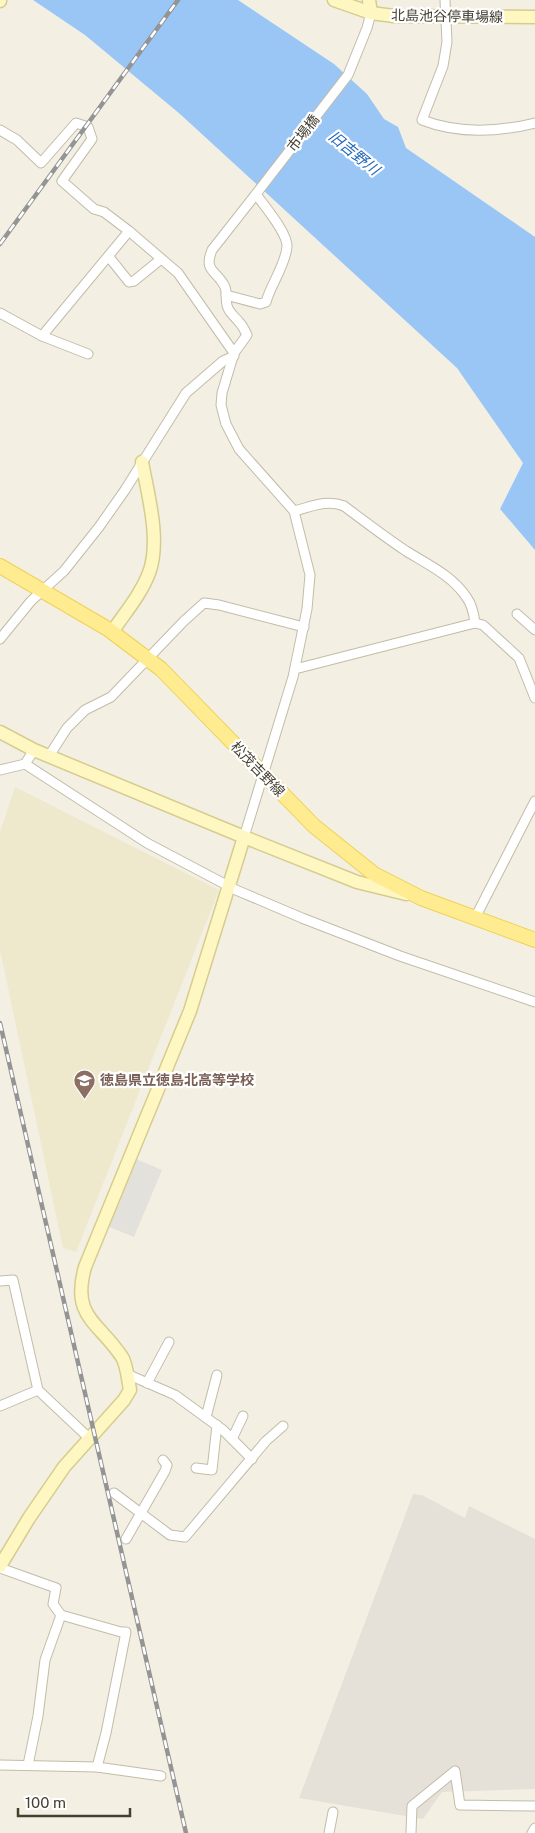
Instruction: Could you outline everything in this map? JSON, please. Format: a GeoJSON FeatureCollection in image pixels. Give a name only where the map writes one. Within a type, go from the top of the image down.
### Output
{"type":"FeatureCollection","features":[{"type":"Feature","properties":{"kind":"main road","name":"松茂吉野線"},"geometry":{"type":"LineString","coordinates":[[0,566],[112,632],[147,658],[314,826],[374,874],[421,898],[535,940]]}},
{"type":"Feature","properties":{"kind":"street","name":"北島池谷停車場線"},"geometry":{"type":"LineString","coordinates":[[334,0],[370,6],[394,16],[535,17]]}},
{"type":"Feature","properties":{"kind":"street"},"geometry":{"type":"LineString","coordinates":[[446,0],[447,42],[443,66],[422,120],[467,130],[516,127],[535,122]]}},
{"type":"Feature","properties":{"kind":"street","name":"市場橋"},"geometry":{"type":"LineString","coordinates":[[226,295],[225,288],[208,265],[208,259],[212,250],[348,75],[367,28],[370,6]]}},
{"type":"Feature","properties":{"kind":"street"},"geometry":{"type":"LineString","coordinates":[[0,130],[17,140],[41,163],[76,122],[88,127],[92,139],[62,181],[94,209],[104,212],[129,231],[178,273],[234,354]]}},
{"type":"Feature","properties":{"kind":"street"},"geometry":{"type":"LineString","coordinates":[[98,1767],[126,1632],[61,1615],[53,1604],[56,1588],[0,1567],[29,1518],[54,1482],[130,1390],[123,1358],[83,1309],[81,1282],[85,1267],[190,1011],[264,776],[295,669],[304,627],[310,575],[294,512],[239,448],[226,424],[221,405],[222,393],[234,354],[247,335],[240,323],[228,310],[226,295],[260,304],[266,302],[285,257],[287,246],[285,236],[257,192]]}},
{"type":"Feature","properties":{"kind":"street"},"geometry":{"type":"LineString","coordinates":[[42,336],[129,231]]}},
{"type":"Feature","properties":{"kind":"street"},"geometry":{"type":"LineString","coordinates":[[110,256],[129,282],[134,281],[161,259]]}},
{"type":"Feature","properties":{"kind":"street"},"geometry":{"type":"LineString","coordinates":[[0,313],[42,336],[88,354]]}},
{"type":"Feature","properties":{"kind":"street"},"geometry":{"type":"LineString","coordinates":[[0,637],[42,590],[64,571],[99,527],[186,393],[222,361],[234,354]]}},
{"type":"Feature","properties":{"kind":"street"},"geometry":{"type":"LineString","coordinates":[[112,632],[135,600],[149,573],[153,557],[152,524],[142,462]]}},
{"type":"Feature","properties":{"kind":"street"},"geometry":{"type":"LineString","coordinates":[[294,512],[326,502],[344,506],[437,570],[456,586],[468,598],[475,623]]}},
{"type":"Feature","properties":{"kind":"street"},"geometry":{"type":"LineString","coordinates":[[49,756],[67,728],[85,710],[111,697],[147,658],[204,603],[219,605],[304,627]]}},
{"type":"Feature","properties":{"kind":"street"},"geometry":{"type":"LineString","coordinates":[[517,614],[535,630]]}},
{"type":"Feature","properties":{"kind":"street"},"geometry":{"type":"LineString","coordinates":[[295,669],[475,623],[483,625],[519,658],[535,698]]}},
{"type":"Feature","properties":{"kind":"street"},"geometry":{"type":"LineString","coordinates":[[0,732],[34,750],[357,882],[421,898]]}},
{"type":"Feature","properties":{"kind":"street"},"geometry":{"type":"LineString","coordinates":[[0,770],[25,764],[34,750]]}},
{"type":"Feature","properties":{"kind":"street"},"geometry":{"type":"LineString","coordinates":[[25,764],[147,843],[229,886],[302,918],[400,956],[535,1002]]}},
{"type":"Feature","properties":{"kind":"street"},"geometry":{"type":"LineString","coordinates":[[475,918],[535,801]]}},
{"type":"Feature","properties":{"kind":"street"},"geometry":{"type":"LineString","coordinates":[[0,1281],[13,1280],[38,1390],[89,1438]]}},
{"type":"Feature","properties":{"kind":"street"},"geometry":{"type":"LineString","coordinates":[[147,1383],[170,1342]]}},
{"type":"Feature","properties":{"kind":"street"},"geometry":{"type":"LineString","coordinates":[[127,1374],[175,1395],[217,1425],[252,1459]]}},
{"type":"Feature","properties":{"kind":"street"},"geometry":{"type":"LineString","coordinates":[[206,1417],[217,1375]]}},
{"type":"Feature","properties":{"kind":"street"},"geometry":{"type":"LineString","coordinates":[[0,1406],[38,1390]]}},
{"type":"Feature","properties":{"kind":"street"},"geometry":{"type":"LineString","coordinates":[[232,1439],[243,1416]]}},
{"type":"Feature","properties":{"kind":"street"},"geometry":{"type":"LineString","coordinates":[[196,1468],[212,1470],[217,1425]]}},
{"type":"Feature","properties":{"kind":"street"},"geometry":{"type":"LineString","coordinates":[[114,1493],[170,1534],[184,1537],[266,1441],[283,1426]]}},
{"type":"Feature","properties":{"kind":"street"},"geometry":{"type":"LineString","coordinates":[[126,1539],[165,1471],[167,1465],[163,1460]]}},
{"type":"Feature","properties":{"kind":"street"},"geometry":{"type":"LineString","coordinates":[[28,1765],[38,1716],[45,1660],[61,1615]]}},
{"type":"Feature","properties":{"kind":"street"},"geometry":{"type":"LineString","coordinates":[[0,1765],[98,1767],[161,1776]]}},
{"type":"Feature","properties":{"kind":"street"},"geometry":{"type":"LineString","coordinates":[[411,1833],[412,1806],[455,1771],[460,1806],[535,1806]]}},
{"type":"Feature","properties":{"kind":"street"},"geometry":{"type":"LineString","coordinates":[[329,1833],[333,1812]]}},
{"type":"Feature","properties":{"kind":"street"},"geometry":{"type":"LineString","coordinates":[[532,1833],[535,1828]]}},
{"type":"Feature","properties":{"kind":"shaded area","name":"徳島県立徳島北高等学校"},"geometry":{"type":"Polygon","coordinates":[[[15,787],[219,890],[76,1252],[63,1248],[0,950],[0,832],[15,787]]]}},
{"type":"Feature","properties":{"kind":"shaded area"},"geometry":{"type":"Polygon","coordinates":[[[134,1158],[162,1170],[134,1237],[107,1226],[134,1158]]]}},
{"type":"Feature","properties":{"kind":"shaded area"},"geometry":{"type":"Polygon","coordinates":[[[413,1494],[422,1495],[465,1518],[469,1506],[535,1539],[535,1789],[442,1792],[423,1819],[299,1798],[413,1494]]]}},
{"type":"Feature","properties":{"kind":"water","name":"旧吉野川"},"geometry":{"type":"Polygon","coordinates":[[[33,0],[238,0],[334,64],[367,94],[384,119],[398,127],[406,148],[535,237],[535,550],[500,509],[523,463],[457,368],[180,114],[85,35],[33,0]]]}},
{"type":"Feature","properties":{"kind":"railway"},"geometry":{"type":"LineString","coordinates":[[0,244],[178,0]]}},
{"type":"Feature","properties":{"kind":"railway"},"geometry":{"type":"LineString","coordinates":[[0,1023],[186,1833]]}},
{"type":"Feature","properties":{"kind":"place","name":"徳島県立徳島北高等学校"},"geometry":{"type":"Point","coordinates":[84,1099]}}]}
